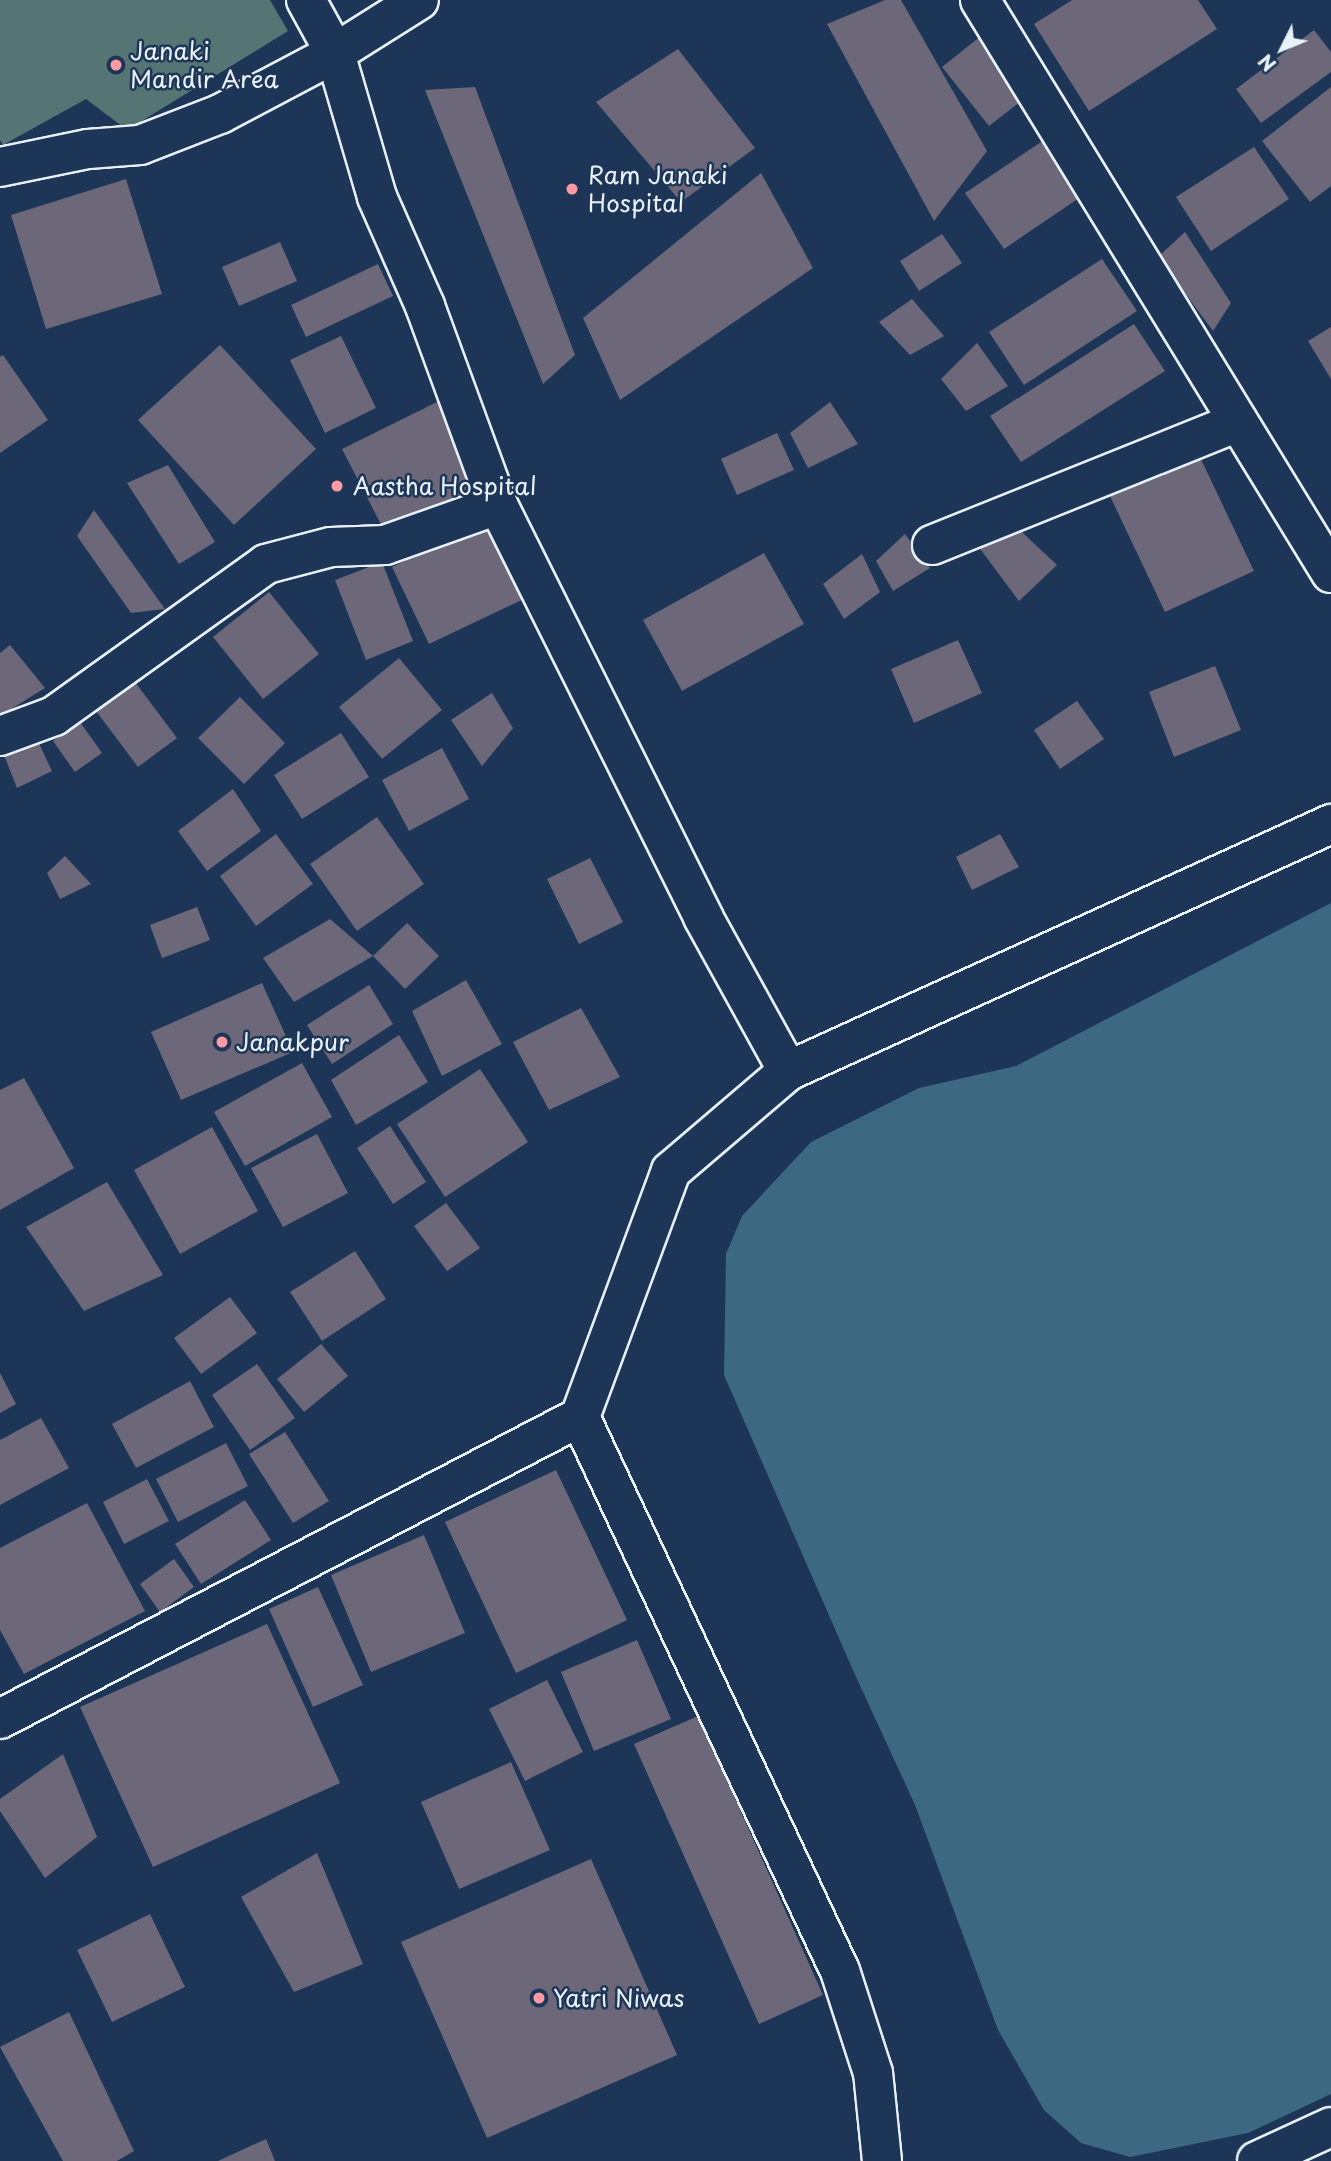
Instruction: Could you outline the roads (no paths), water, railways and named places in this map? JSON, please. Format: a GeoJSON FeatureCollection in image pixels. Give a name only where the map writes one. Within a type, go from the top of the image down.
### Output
{"type":"FeatureCollection","features":[{"type":"Feature","properties":{"kind":"street"},"geometry":{"type":"LineString","coordinates":[[306,0],[335,53],[377,197],[425,306],[498,506],[703,917],[788,1071]]}},
{"type":"Feature","properties":{"kind":"street"},"geometry":{"type":"LineString","coordinates":[[0,167],[88,149],[141,145],[220,114],[335,53],[419,0]]}},
{"type":"Feature","properties":{"kind":"street"},"geometry":{"type":"LineString","coordinates":[[980,0],[1331,573]]}},
{"type":"Feature","properties":{"kind":"street"},"geometry":{"type":"LineString","coordinates":[[932,545],[1238,422]]}},
{"type":"Feature","properties":{"kind":"street"},"geometry":{"type":"LineString","coordinates":[[0,736],[54,716],[266,564],[331,547],[386,545],[498,506]]}},
{"type":"Feature","properties":{"kind":"street"},"geometry":{"type":"LineString","coordinates":[[0,1719],[580,1417],[671,1171],[788,1071],[1331,824]]}},
{"type":"Feature","properties":{"kind":"street"},"geometry":{"type":"LineString","coordinates":[[580,1417],[840,1971],[873,2073],[879,2160]]}},
{"type":"Feature","properties":{"kind":"street"},"geometry":{"type":"LineString","coordinates":[[1257,2161],[1331,2127]]}},
{"type":"Feature","properties":{"kind":"water"},"geometry":{"type":"Polygon","coordinates":[[[1331,903],[1331,2094],[1248,2133],[1130,2157],[1081,2143],[1044,2110],[998,2030],[915,1805],[724,1375],[726,1254],[742,1216],[811,1142],[919,1088],[1016,1066],[1331,903]]]}},
{"type":"Feature","properties":{"kind":"place","name":"Janaki Mandir Area"},"geometry":{"type":"Point","coordinates":[116,65]}},
{"type":"Feature","properties":{"kind":"place","name":"Ram Janaki Hospital"},"geometry":{"type":"Point","coordinates":[572,189]}},
{"type":"Feature","properties":{"kind":"place","name":"Aastha Hospital"},"geometry":{"type":"Point","coordinates":[337,486]}},
{"type":"Feature","properties":{"kind":"place","name":"Janakpur"},"geometry":{"type":"Point","coordinates":[222,1042]}},
{"type":"Feature","properties":{"kind":"place","name":"Yatri Niwas"},"geometry":{"type":"Point","coordinates":[539,1998]}}]}
